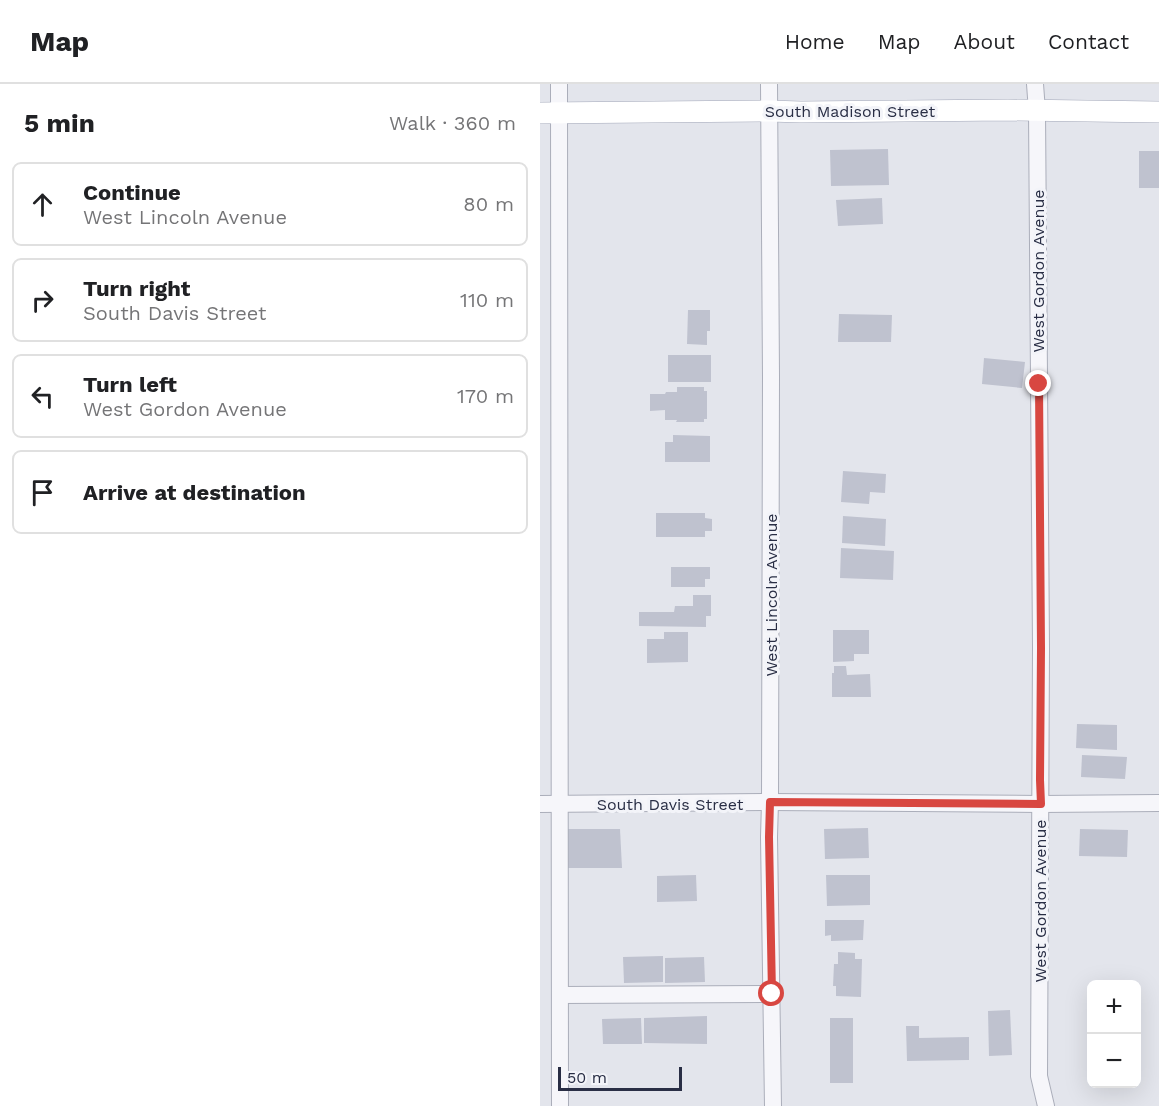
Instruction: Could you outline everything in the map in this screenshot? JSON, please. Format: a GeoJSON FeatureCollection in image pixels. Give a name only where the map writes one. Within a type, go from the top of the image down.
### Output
{"type":"FeatureCollection","features":[{"type":"Feature","properties":{"kind":"main road","name":"South Madison Street"},"geometry":{"type":"LineString","coordinates":[[550,113],[1159,112]]}},
{"type":"Feature","properties":{"kind":"street"},"geometry":{"type":"LineString","coordinates":[[559,84],[550,113],[560,804],[560,1106]]}},
{"type":"Feature","properties":{"kind":"street","name":"West Lincoln Avenue"},"geometry":{"type":"LineString","coordinates":[[769,84],[771,364],[769,837],[773,1106]]}},
{"type":"Feature","properties":{"kind":"street","name":"West Gordon Avenue"},"geometry":{"type":"LineString","coordinates":[[1035,84],[1041,648],[1039,1076],[1046,1106]]}},
{"type":"Feature","properties":{"kind":"street","name":"South Davis Street"},"geometry":{"type":"LineString","coordinates":[[540,804],[1159,802]]}},
{"type":"Feature","properties":{"kind":"street"},"geometry":{"type":"LineString","coordinates":[[560,996],[772,994]]}},
{"type":"Feature","properties":{"kind":"building"},"geometry":{"type":"Polygon","coordinates":[[[888,149],[889,185],[831,186],[830,150],[888,149]]]}},
{"type":"Feature","properties":{"kind":"building"},"geometry":{"type":"Polygon","coordinates":[[[1139,151],[1159,151],[1159,188],[1139,188],[1139,151]]]}},
{"type":"Feature","properties":{"kind":"building"},"geometry":{"type":"Polygon","coordinates":[[[882,198],[883,224],[838,226],[836,200],[882,198]]]}},
{"type":"Feature","properties":{"kind":"building"},"geometry":{"type":"Polygon","coordinates":[[[688,310],[710,310],[707,345],[687,344],[688,310]]]}},
{"type":"Feature","properties":{"kind":"building"},"geometry":{"type":"Polygon","coordinates":[[[839,314],[892,315],[891,342],[838,342],[839,314]]]}},
{"type":"Feature","properties":{"kind":"building"},"geometry":{"type":"Polygon","coordinates":[[[668,355],[711,355],[711,382],[668,382],[668,355]]]}},
{"type":"Feature","properties":{"kind":"building"},"geometry":{"type":"Polygon","coordinates":[[[984,358],[1025,362],[1022,388],[982,384],[984,358]]]}},
{"type":"Feature","properties":{"kind":"building"},"geometry":{"type":"Polygon","coordinates":[[[677,387],[704,387],[704,391],[707,391],[707,419],[704,419],[704,422],[665,420],[665,410],[650,411],[650,394],[677,392],[677,387]]]}},
{"type":"Feature","properties":{"kind":"building"},"geometry":{"type":"Polygon","coordinates":[[[673,435],[710,436],[710,462],[665,462],[665,442],[673,442],[673,435]]]}},
{"type":"Feature","properties":{"kind":"building"},"geometry":{"type":"Polygon","coordinates":[[[843,471],[886,474],[885,493],[870,492],[869,504],[841,502],[843,471]]]}},
{"type":"Feature","properties":{"kind":"building"},"geometry":{"type":"Polygon","coordinates":[[[656,513],[705,513],[705,518],[712,519],[712,531],[705,531],[705,537],[656,537],[656,513]]]}},
{"type":"Feature","properties":{"kind":"building"},"geometry":{"type":"Polygon","coordinates":[[[843,516],[886,519],[885,546],[842,543],[843,516]]]}},
{"type":"Feature","properties":{"kind":"building"},"geometry":{"type":"Polygon","coordinates":[[[841,548],[894,551],[893,580],[840,578],[841,548]]]}},
{"type":"Feature","properties":{"kind":"building"},"geometry":{"type":"Polygon","coordinates":[[[671,567],[710,567],[710,579],[705,579],[705,587],[671,587],[671,567]]]}},
{"type":"Feature","properties":{"kind":"building"},"geometry":{"type":"Polygon","coordinates":[[[693,595],[711,595],[711,616],[706,616],[706,627],[639,626],[639,612],[674,612],[675,606],[693,606],[693,595]]]}},
{"type":"Feature","properties":{"kind":"building"},"geometry":{"type":"Polygon","coordinates":[[[833,630],[869,630],[869,654],[854,654],[854,661],[833,662],[833,630]]]}},
{"type":"Feature","properties":{"kind":"building"},"geometry":{"type":"Polygon","coordinates":[[[664,632],[688,632],[688,662],[647,663],[647,639],[664,639],[664,632]]]}},
{"type":"Feature","properties":{"kind":"building"},"geometry":{"type":"Polygon","coordinates":[[[834,666],[846,666],[847,675],[870,674],[871,697],[832,697],[834,666]]]}},
{"type":"Feature","properties":{"kind":"building"},"geometry":{"type":"Polygon","coordinates":[[[1077,724],[1117,725],[1117,750],[1076,748],[1077,724]]]}},
{"type":"Feature","properties":{"kind":"building"},"geometry":{"type":"Polygon","coordinates":[[[1082,755],[1127,757],[1125,779],[1081,777],[1082,755]]]}},
{"type":"Feature","properties":{"kind":"building"},"geometry":{"type":"Polygon","coordinates":[[[868,828],[869,858],[825,859],[824,829],[868,828]]]}},
{"type":"Feature","properties":{"kind":"building"},"geometry":{"type":"Polygon","coordinates":[[[568,829],[620,829],[622,868],[568,868],[568,829]]]}},
{"type":"Feature","properties":{"kind":"building"},"geometry":{"type":"Polygon","coordinates":[[[1080,829],[1128,830],[1127,857],[1079,856],[1080,829]]]}},
{"type":"Feature","properties":{"kind":"building"},"geometry":{"type":"Polygon","coordinates":[[[696,875],[697,901],[657,902],[657,876],[696,875]]]}},
{"type":"Feature","properties":{"kind":"building"},"geometry":{"type":"Polygon","coordinates":[[[826,875],[870,875],[870,905],[827,906],[826,875]]]}},
{"type":"Feature","properties":{"kind":"building"},"geometry":{"type":"Polygon","coordinates":[[[825,920],[864,920],[863,940],[831,941],[831,935],[825,936],[825,920]]]}},
{"type":"Feature","properties":{"kind":"building"},"geometry":{"type":"Polygon","coordinates":[[[838,952],[855,953],[855,959],[862,959],[861,997],[836,996],[836,986],[833,986],[834,964],[838,964],[838,952]]]}},
{"type":"Feature","properties":{"kind":"building"},"geometry":{"type":"Polygon","coordinates":[[[663,956],[663,982],[624,983],[623,957],[663,956]]]}},
{"type":"Feature","properties":{"kind":"building"},"geometry":{"type":"Polygon","coordinates":[[[704,957],[705,982],[665,983],[665,958],[704,957]]]}},
{"type":"Feature","properties":{"kind":"building"},"geometry":{"type":"Polygon","coordinates":[[[1010,1010],[1012,1055],[989,1056],[988,1011],[1010,1010]]]}},
{"type":"Feature","properties":{"kind":"building"},"geometry":{"type":"Polygon","coordinates":[[[707,1016],[707,1044],[644,1043],[644,1018],[707,1016]]]}},
{"type":"Feature","properties":{"kind":"building"},"geometry":{"type":"Polygon","coordinates":[[[641,1018],[642,1044],[603,1044],[602,1019],[641,1018]]]}},
{"type":"Feature","properties":{"kind":"building"},"geometry":{"type":"Polygon","coordinates":[[[830,1018],[853,1018],[853,1083],[830,1083],[830,1018]]]}},
{"type":"Feature","properties":{"kind":"building"},"geometry":{"type":"Polygon","coordinates":[[[906,1026],[919,1026],[919,1038],[969,1037],[969,1060],[907,1061],[906,1026]]]}},
{"type":"Feature","properties":{"kind":"route"},"geometry":{"type":"LineString","coordinates":[[772,994],[770,802],[1041,804],[1039,384]]}}]}
